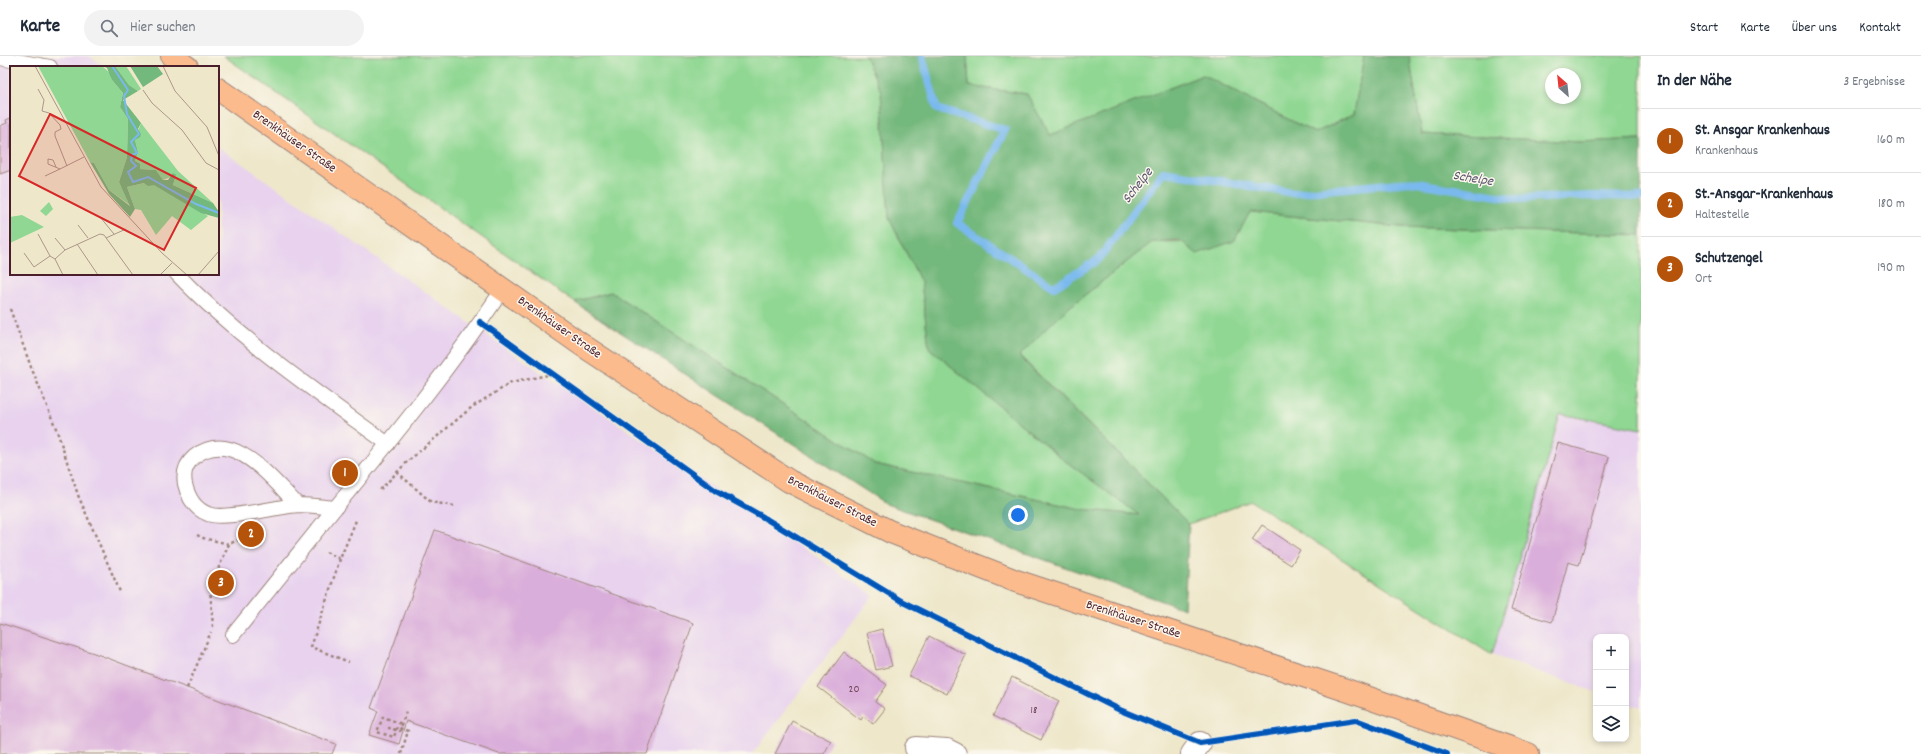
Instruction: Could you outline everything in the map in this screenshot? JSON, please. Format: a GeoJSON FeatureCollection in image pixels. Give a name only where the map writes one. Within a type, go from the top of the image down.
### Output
{"type":"FeatureCollection","features":[{"type":"Feature","properties":{"kind":"main road"},"geometry":{"type":"LineString","coordinates":[[172,56],[186,66]]}},
{"type":"Feature","properties":{"kind":"main road","name":"Brenkhäuser Straße"},"geometry":{"type":"LineString","coordinates":[[219,90],[588,349],[789,481],[891,532],[1016,581],[1348,690],[1528,754]]}},
{"type":"Feature","properties":{"kind":"street"},"geometry":{"type":"LineString","coordinates":[[916,748],[947,750],[955,754]]}},
{"type":"Feature","properties":{"kind":"lane"},"geometry":{"type":"LineString","coordinates":[[0,58],[44,66]]}},
{"type":"Feature","properties":{"kind":"lane"},"geometry":{"type":"LineString","coordinates":[[179,275],[205,303],[263,350],[388,444]]}},
{"type":"Feature","properties":{"kind":"lane"},"geometry":{"type":"LineString","coordinates":[[233,635],[388,444],[503,289]]}},
{"type":"Feature","properties":{"kind":"lane"},"geometry":{"type":"LineString","coordinates":[[298,505],[256,464],[235,450],[220,447],[211,448],[202,452],[186,466],[184,477],[189,494],[197,508],[209,515],[227,516],[298,505],[335,508]]}},
{"type":"Feature","properties":{"kind":"path"},"geometry":{"type":"LineString","coordinates":[[10,309],[31,367],[57,431],[78,495],[121,594]]}},
{"type":"Feature","properties":{"kind":"path"},"geometry":{"type":"LineString","coordinates":[[397,472],[431,502],[454,506]]}},
{"type":"Feature","properties":{"kind":"path"},"geometry":{"type":"LineString","coordinates":[[213,627],[210,588],[229,544]]}},
{"type":"Feature","properties":{"kind":"path"},"geometry":{"type":"LineString","coordinates":[[340,559],[311,647],[349,662]]}},
{"type":"Feature","properties":{"kind":"path"},"geometry":{"type":"LineString","coordinates":[[396,730],[389,728],[400,731],[406,711]]}},
{"type":"Feature","properties":{"kind":"path"},"geometry":{"type":"LineString","coordinates":[[401,754],[408,731],[397,727],[394,737],[377,732],[383,717],[402,724]]}},
{"type":"Feature","properties":{"kind":"shaded area"},"geometry":{"type":"Polygon","coordinates":[[[0,56],[89,56],[104,66],[10,66],[10,275],[219,275],[219,148],[508,350],[873,595],[752,754],[0,754],[0,56]]]}},
{"type":"Feature","properties":{"kind":"shaded area"},"geometry":{"type":"Polygon","coordinates":[[[1560,414],[1641,429],[1641,708],[1629,704],[1629,634],[1593,634],[1593,691],[1492,655],[1560,414]]]}},
{"type":"Feature","properties":{"kind":"green space"},"geometry":{"type":"Polygon","coordinates":[[[224,56],[865,56],[881,91],[889,218],[921,282],[929,348],[1064,460],[1140,515],[1081,509],[875,464],[611,292],[574,302],[224,56]]]}},
{"type":"Feature","properties":{"kind":"green space"},"geometry":{"type":"Polygon","coordinates":[[[865,56],[967,56],[969,86],[1027,94],[1050,135],[1203,75],[1315,133],[1354,114],[1364,56],[1409,56],[1422,134],[1580,142],[1641,139],[1641,235],[1401,227],[1250,212],[1234,241],[1197,254],[1180,240],[1152,242],[1062,313],[1019,356],[1189,524],[1184,609],[886,504],[574,302],[611,292],[875,464],[1081,509],[1139,515],[1064,460],[929,348],[921,282],[889,218],[881,91],[865,56]]]}},
{"type":"Feature","properties":{"kind":"green space"},"geometry":{"type":"Polygon","coordinates":[[[967,56],[1364,56],[1354,114],[1315,133],[1203,75],[1050,136],[1027,94],[969,86],[967,56]]]}},
{"type":"Feature","properties":{"kind":"green space"},"geometry":{"type":"Polygon","coordinates":[[[1409,56],[1641,56],[1641,139],[1580,142],[1422,134],[1409,56]]]}},
{"type":"Feature","properties":{"kind":"green space"},"geometry":{"type":"Polygon","coordinates":[[[1250,212],[1401,227],[1641,235],[1641,429],[1560,414],[1492,655],[1251,501],[1189,524],[1019,355],[1062,313],[1152,242],[1234,241],[1250,212]]]}},
{"type":"Feature","properties":{"kind":"building"},"geometry":{"type":"Polygon","coordinates":[[[10,118],[10,170],[0,174],[0,126],[7,123],[6,120],[10,118]]]}},
{"type":"Feature","properties":{"kind":"building"},"geometry":{"type":"Polygon","coordinates":[[[1558,443],[1609,457],[1579,565],[1568,562],[1552,622],[1511,610],[1558,443]]]}},
{"type":"Feature","properties":{"kind":"building"},"geometry":{"type":"Polygon","coordinates":[[[1262,525],[1300,550],[1291,565],[1252,540],[1262,525]]]}},
{"type":"Feature","properties":{"kind":"building"},"geometry":{"type":"Polygon","coordinates":[[[435,530],[693,623],[647,754],[499,754],[406,721],[399,744],[369,735],[378,711],[371,708],[435,530]]]}},
{"type":"Feature","properties":{"kind":"building"},"geometry":{"type":"Polygon","coordinates":[[[0,623],[94,653],[336,744],[332,754],[0,754],[0,623]]]}},
{"type":"Feature","properties":{"kind":"building"},"geometry":{"type":"Polygon","coordinates":[[[882,629],[892,666],[876,670],[867,633],[882,629]]]}},
{"type":"Feature","properties":{"kind":"building"},"geometry":{"type":"Polygon","coordinates":[[[929,636],[966,655],[947,694],[909,676],[929,636]]]}},
{"type":"Feature","properties":{"kind":"building"},"geometry":{"type":"Polygon","coordinates":[[[844,652],[887,685],[875,702],[885,709],[873,724],[863,716],[861,720],[818,687],[844,652]]]}},
{"type":"Feature","properties":{"kind":"building"},"geometry":{"type":"Polygon","coordinates":[[[1012,677],[1059,701],[1041,740],[993,716],[1012,677]]]}},
{"type":"Feature","properties":{"kind":"building"},"geometry":{"type":"Polygon","coordinates":[[[792,721],[831,741],[824,754],[775,754],[792,721]]]}},
{"type":"Feature","properties":{"kind":"waterway","name":"Schelpe"},"geometry":{"type":"LineString","coordinates":[[922,56],[937,109],[1005,130],[957,223],[1054,287],[1099,259],[1163,172],[1293,193],[1410,182],[1516,199],[1592,196],[1641,197]]}},
{"type":"Feature","properties":{"kind":"cycle path"},"geometry":{"type":"LineString","coordinates":[[480,322],[716,491],[763,517],[903,602],[1120,710],[1200,743],[1356,720],[1447,754]]}},
{"type":"Feature","properties":{"kind":"place","name":"St. Ansgar Krankenhaus"},"geometry":{"type":"Point","coordinates":[345,473]}},
{"type":"Feature","properties":{"kind":"place","name":"St.-Ansgar-Krankenhaus"},"geometry":{"type":"Point","coordinates":[251,534]}},
{"type":"Feature","properties":{"kind":"place","name":"Schutzengel"},"geometry":{"type":"Point","coordinates":[221,583]}}]}
